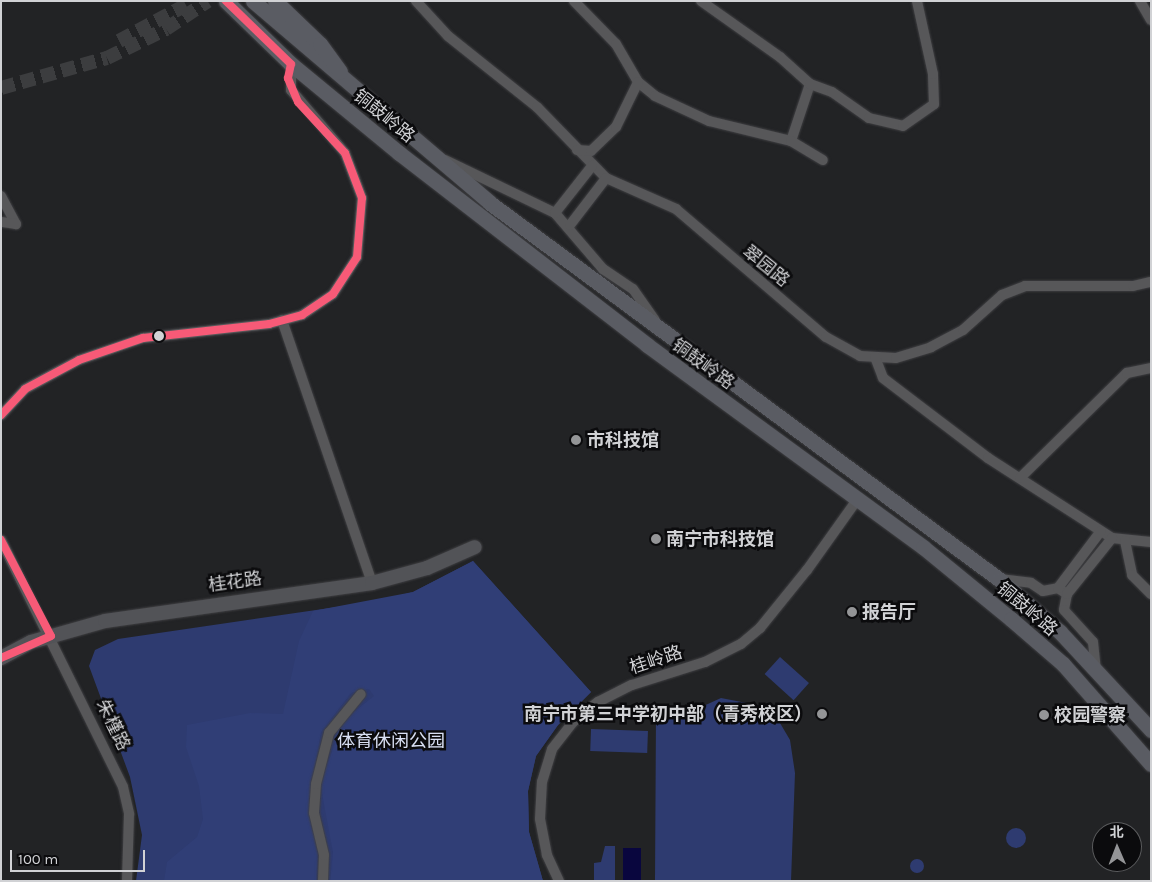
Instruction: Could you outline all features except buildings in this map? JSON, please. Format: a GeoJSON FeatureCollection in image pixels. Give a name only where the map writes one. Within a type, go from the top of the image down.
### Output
{"type":"FeatureCollection","features":[{"type":"Feature","properties":{"kind":"main road","name":"铜鼓岭路"},"geometry":{"type":"LineString","coordinates":[[226,1],[291,64],[628,331],[923,547],[1063,664],[1151,764]]}},
{"type":"Feature","properties":{"kind":"main road","name":"铜鼓岭路"},"geometry":{"type":"LineString","coordinates":[[253,1],[350,88],[490,203],[998,579],[1096,668],[1151,730]]}},
{"type":"Feature","properties":{"kind":"main road"},"geometry":{"type":"LineString","coordinates":[[275,1],[320,44],[350,88]]}},
{"type":"Feature","properties":{"kind":"main road"},"geometry":{"type":"LineString","coordinates":[[790,450],[802,433]]}},
{"type":"Feature","properties":{"kind":"street","name":"翠园路"},"geometry":{"type":"LineString","coordinates":[[416,1],[448,36],[536,107],[592,166],[606,178],[676,209],[826,337],[860,356],[896,358],[931,347],[963,330],[1002,296],[1025,286],[1132,286],[1151,282]]}},
{"type":"Feature","properties":{"kind":"street"},"geometry":{"type":"LineString","coordinates":[[574,1],[616,44],[638,82],[655,96],[709,121],[791,141],[823,160]]}},
{"type":"Feature","properties":{"kind":"street"},"geometry":{"type":"LineString","coordinates":[[701,1],[780,57],[810,84],[832,92],[870,118],[903,126],[934,104],[933,74],[917,1]]}},
{"type":"Feature","properties":{"kind":"street"},"geometry":{"type":"LineString","coordinates":[[1140,1],[1151,20]]}},
{"type":"Feature","properties":{"kind":"street"},"geometry":{"type":"LineString","coordinates":[[1,415],[33,385],[78,360],[143,338],[282,320],[302,315],[333,294],[357,257],[362,222],[356,173],[345,153],[298,102],[288,78],[291,64]]}},
{"type":"Feature","properties":{"kind":"street"},"geometry":{"type":"LineString","coordinates":[[577,150],[591,151],[616,127],[638,82]]}},
{"type":"Feature","properties":{"kind":"street"},"geometry":{"type":"LineString","coordinates":[[791,141],[810,84]]}},
{"type":"Feature","properties":{"kind":"street"},"geometry":{"type":"LineString","coordinates":[[431,155],[555,213],[570,225],[604,269],[632,289],[660,327]]}},
{"type":"Feature","properties":{"kind":"street"},"geometry":{"type":"LineString","coordinates":[[555,213],[592,166]]}},
{"type":"Feature","properties":{"kind":"street"},"geometry":{"type":"LineString","coordinates":[[570,225],[606,178]]}},
{"type":"Feature","properties":{"kind":"street"},"geometry":{"type":"LineString","coordinates":[[1,196],[16,224],[1,222]]}},
{"type":"Feature","properties":{"kind":"street"},"geometry":{"type":"LineString","coordinates":[[282,320],[372,583]]}},
{"type":"Feature","properties":{"kind":"street"},"geometry":{"type":"LineString","coordinates":[[875,357],[883,378],[1020,478],[1112,538],[1125,541],[1151,542]]}},
{"type":"Feature","properties":{"kind":"street"},"geometry":{"type":"LineString","coordinates":[[1020,478],[1127,373],[1151,368]]}},
{"type":"Feature","properties":{"kind":"street","name":"桂岭路"},"geometry":{"type":"LineString","coordinates":[[560,881],[547,855],[540,819],[542,782],[552,748],[573,722],[598,702],[632,685],[705,662],[740,644],[784,599],[858,500]]}},
{"type":"Feature","properties":{"kind":"street"},"geometry":{"type":"LineString","coordinates":[[998,579],[1031,583],[1043,591],[1058,588],[1101,531]]}},
{"type":"Feature","properties":{"kind":"street"},"geometry":{"type":"LineString","coordinates":[[1096,668],[1093,642],[1064,610],[1067,594],[1112,538]]}},
{"type":"Feature","properties":{"kind":"street","name":"朱槿路"},"geometry":{"type":"LineString","coordinates":[[1,540],[51,636],[123,787],[129,814],[127,881]]}},
{"type":"Feature","properties":{"kind":"street"},"geometry":{"type":"LineString","coordinates":[[1125,541],[1132,576],[1151,594]]}},
{"type":"Feature","properties":{"kind":"street","name":"桂花路"},"geometry":{"type":"LineString","coordinates":[[1,658],[51,636],[105,621],[372,583],[427,568],[475,547]]}},
{"type":"Feature","properties":{"kind":"street"},"geometry":{"type":"LineString","coordinates":[[1058,588],[1067,594]]}},
{"type":"Feature","properties":{"kind":"street"},"geometry":{"type":"LineString","coordinates":[[323,881],[324,855],[314,813],[316,784],[329,733],[361,694]]}},
{"type":"Feature","properties":{"kind":"green space","name":"体育休闲公园"},"geometry":{"type":"Polygon","coordinates":[[[473,561],[591,692],[558,725],[536,756],[528,791],[529,832],[543,881],[136,881],[142,835],[130,777],[89,666],[95,650],[118,639],[378,601],[413,592],[473,561]]]}},
{"type":"Feature","properties":{"kind":"green space","name":"体育休闲公园"},"geometry":{"type":"Polygon","coordinates":[[[473,561],[591,692],[558,725],[536,756],[528,791],[529,832],[543,881],[330,881],[333,852],[320,783],[344,720],[374,696],[369,689],[351,693],[321,732],[309,800],[318,851],[316,881],[164,881],[167,862],[197,837],[203,819],[199,786],[186,747],[187,725],[250,713],[283,714],[299,641],[313,611],[413,592],[473,561]]]}},
{"type":"Feature","properties":{"kind":"green space"},"geometry":{"type":"Polygon","coordinates":[[[780,657],[809,683],[794,700],[765,674],[780,657]]]}},
{"type":"Feature","properties":{"kind":"green space"},"geometry":{"type":"Polygon","coordinates":[[[721,698],[757,705],[780,723],[790,740],[795,773],[791,881],[655,881],[656,714],[668,710],[677,718],[721,698]]]}},
{"type":"Feature","properties":{"kind":"green space"},"geometry":{"type":"Polygon","coordinates":[[[591,729],[648,731],[647,753],[590,751],[591,729]]]}},
{"type":"Feature","properties":{"kind":"green space"},"geometry":{"type":"Polygon","coordinates":[[[1016,828],[1023,831],[1026,838],[1023,845],[1016,848],[1009,845],[1006,838],[1009,831],[1016,828]]]}},
{"type":"Feature","properties":{"kind":"green space"},"geometry":{"type":"Polygon","coordinates":[[[605,846],[615,846],[615,881],[594,881],[594,863],[601,862],[605,846]]]}},
{"type":"Feature","properties":{"kind":"green space"},"geometry":{"type":"Polygon","coordinates":[[[917,859],[922,861],[924,866],[922,871],[917,873],[912,871],[910,866],[912,861],[917,859]]]}},
{"type":"Feature","properties":{"kind":"shaded area"},"geometry":{"type":"Polygon","coordinates":[[[623,848],[641,848],[641,881],[623,881],[623,848]]]}},
{"type":"Feature","properties":{"kind":"tunnel"},"geometry":{"type":"LineString","coordinates":[[1,88],[107,58],[166,29],[208,1]]}},
{"type":"Feature","properties":{"kind":"tunnel"},"geometry":{"type":"LineString","coordinates":[[119,41],[186,5]]}},
{"type":"Feature","properties":{"kind":"transit line"},"geometry":{"type":"LineString","coordinates":[[1,415],[25,389],[79,360],[143,338],[269,324],[302,315],[333,294],[357,257],[362,198],[345,153],[298,102],[288,78],[291,64],[226,1]]}},
{"type":"Feature","properties":{"kind":"transit line"},"geometry":{"type":"LineString","coordinates":[[1,540],[51,636],[1,658]]}},
{"type":"Feature","properties":{"kind":"place","name":"市科技馆"},"geometry":{"type":"Point","coordinates":[576,440]}},
{"type":"Feature","properties":{"kind":"place","name":"南宁市科技馆"},"geometry":{"type":"Point","coordinates":[656,539]}},
{"type":"Feature","properties":{"kind":"place","name":"报告厅"},"geometry":{"type":"Point","coordinates":[852,612]}},
{"type":"Feature","properties":{"kind":"place","name":"南宁市第三中学初中部（青秀校区）"},"geometry":{"type":"Point","coordinates":[822,714]}},
{"type":"Feature","properties":{"kind":"place","name":"校园警察"},"geometry":{"type":"Point","coordinates":[1044,715]}}]}
